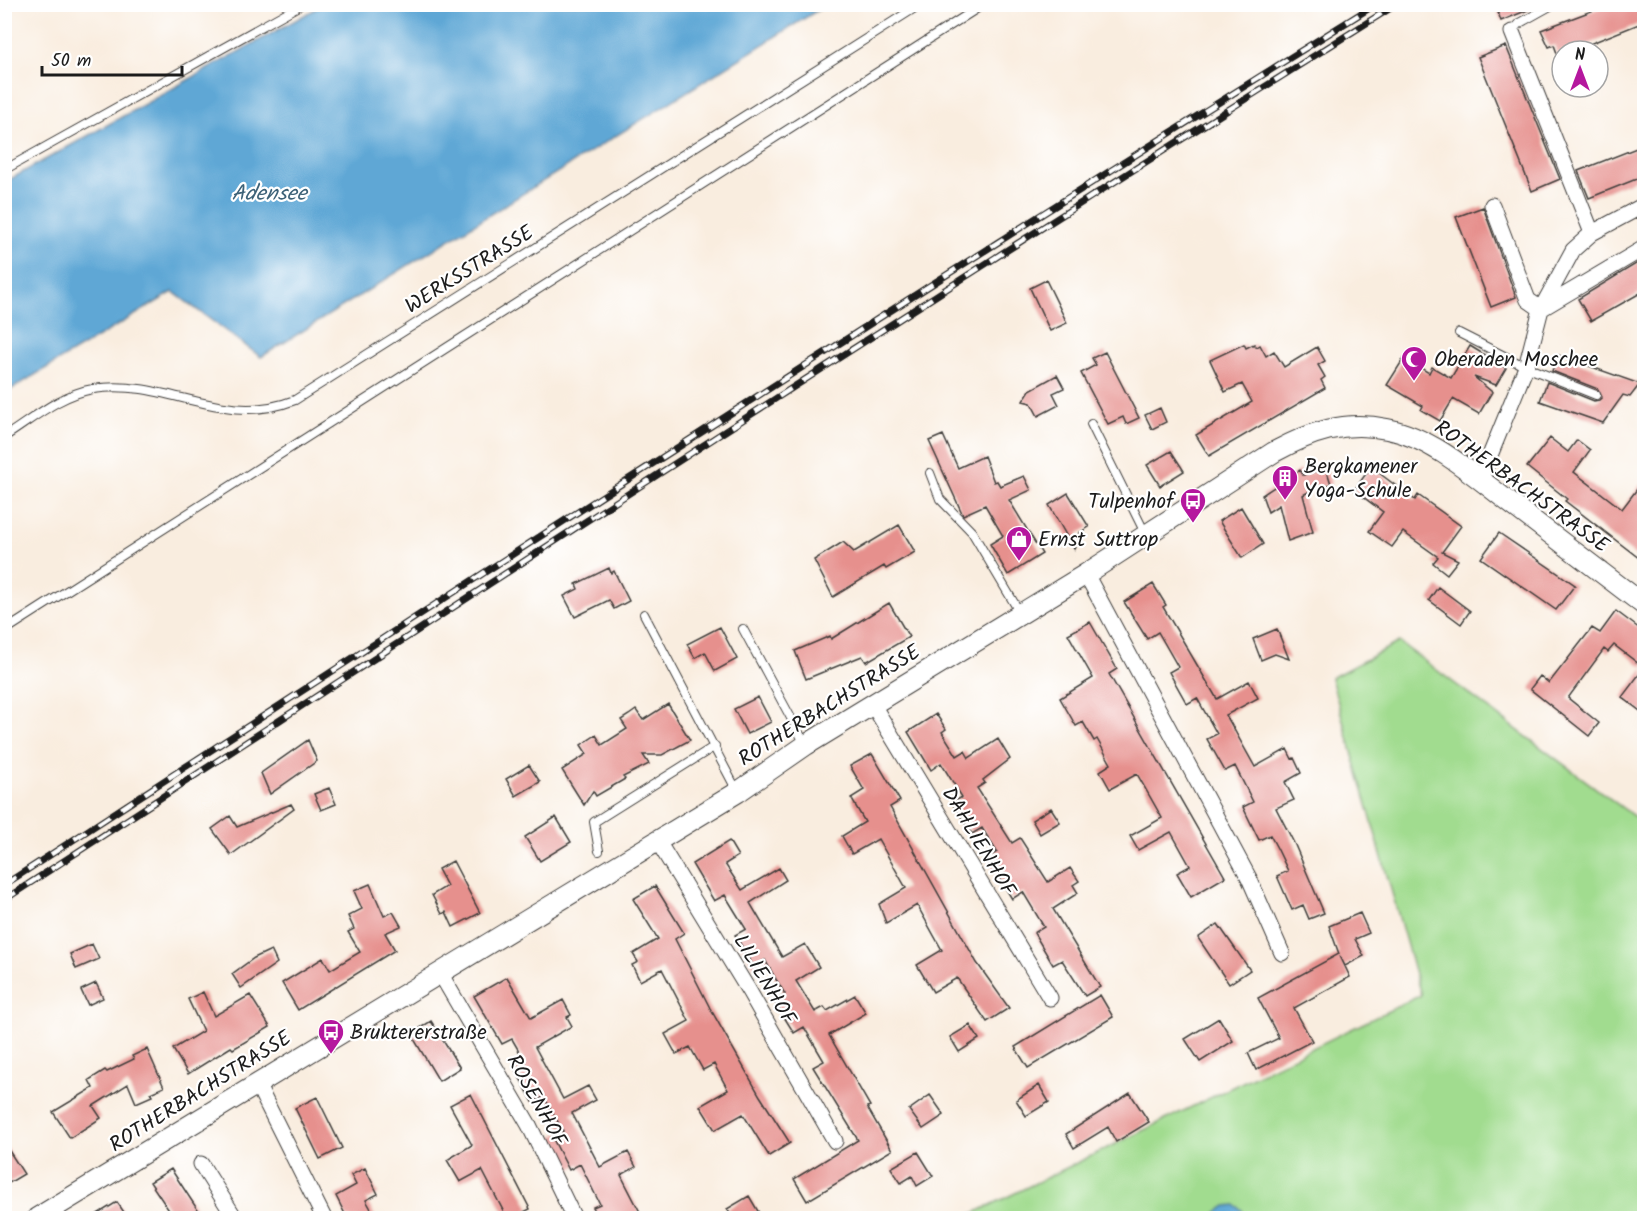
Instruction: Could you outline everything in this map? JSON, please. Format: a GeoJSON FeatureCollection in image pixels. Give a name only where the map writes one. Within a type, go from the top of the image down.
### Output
{"type":"FeatureCollection","features":[{"type":"Feature","properties":{"kind":"street"},"geometry":{"type":"LineString","coordinates":[[1512,32],[1592,233]]}},
{"type":"Feature","properties":{"kind":"street"},"geometry":{"type":"LineString","coordinates":[[1492,205],[1528,300],[1541,309]]}},
{"type":"Feature","properties":{"kind":"street"},"geometry":{"type":"LineString","coordinates":[[1480,480],[1526,367],[1541,309],[1573,250],[1592,233],[1644,205]]}},
{"type":"Feature","properties":{"kind":"street"},"geometry":{"type":"LineString","coordinates":[[1541,309],[1644,248]]}},
{"type":"Feature","properties":{"kind":"street","name":"ROTHERBACHSTRASSE"},"geometry":{"type":"LineString","coordinates":[[37,1218],[738,792],[806,745],[1086,574],[1302,436],[1345,426],[1376,427],[1408,434],[1431,446],[1480,480],[1644,606]]}},
{"type":"Feature","properties":{"kind":"street"},"geometry":{"type":"LineString","coordinates":[[1086,574],[1249,878],[1282,953]]}},
{"type":"Feature","properties":{"kind":"street","name":"DAHLIENHOF"},"geometry":{"type":"LineString","coordinates":[[873,705],[1050,998]]}},
{"type":"Feature","properties":{"kind":"street","name":"LILIENHOF"},"geometry":{"type":"LineString","coordinates":[[657,840],[835,1141]]}},
{"type":"Feature","properties":{"kind":"street","name":"ROSENHOF"},"geometry":{"type":"LineString","coordinates":[[440,973],[530,1125],[574,1218]]}},
{"type":"Feature","properties":{"kind":"street"},"geometry":{"type":"LineString","coordinates":[[257,1084],[324,1218]]}},
{"type":"Feature","properties":{"kind":"street"},"geometry":{"type":"LineString","coordinates":[[201,1164],[235,1218]]}},
{"type":"Feature","properties":{"kind":"lane"},"geometry":{"type":"LineString","coordinates":[[4,170],[302,4]]}},
{"type":"Feature","properties":{"kind":"lane","name":"WERKSSTRASSE"},"geometry":{"type":"LineString","coordinates":[[4,437],[63,400],[90,389],[118,387],[148,389],[217,407],[241,410],[261,410],[295,400],[921,4]]}},
{"type":"Feature","properties":{"kind":"lane"},"geometry":{"type":"LineString","coordinates":[[4,631],[984,4]]}},
{"type":"Feature","properties":{"kind":"lane"},"geometry":{"type":"LineString","coordinates":[[1512,32],[1520,22],[1554,4]]}},
{"type":"Feature","properties":{"kind":"lane"},"geometry":{"type":"LineString","coordinates":[[1459,333],[1526,367],[1596,395]]}},
{"type":"Feature","properties":{"kind":"lane"},"geometry":{"type":"LineString","coordinates":[[1090,424],[1146,534]]}},
{"type":"Feature","properties":{"kind":"lane"},"geometry":{"type":"LineString","coordinates":[[930,473],[940,499],[972,532],[1021,614]]}},
{"type":"Feature","properties":{"kind":"lane"},"geometry":{"type":"LineString","coordinates":[[644,614],[738,792]]}},
{"type":"Feature","properties":{"kind":"lane"},"geometry":{"type":"LineString","coordinates":[[743,629],[806,745]]}},
{"type":"Feature","properties":{"kind":"lane"},"geometry":{"type":"LineString","coordinates":[[599,851],[594,822],[715,746]]}},
{"type":"Feature","properties":{"kind":"green space"},"geometry":{"type":"Polygon","coordinates":[[[1399,642],[1644,824],[1644,1218],[964,1218],[1421,995],[1331,678],[1399,642]]]}},
{"type":"Feature","properties":{"kind":"water","name":"Adensee"},"geometry":{"type":"Polygon","coordinates":[[[324,4],[826,5],[261,357],[173,292],[5,393],[5,182],[324,4]]]}},
{"type":"Feature","properties":{"kind":"water"},"geometry":{"type":"Polygon","coordinates":[[[1235,1205],[1242,1210],[1241,1218],[1209,1218],[1226,1206],[1235,1205]]]}},
{"type":"Feature","properties":{"kind":"building"},"geometry":{"type":"Polygon","coordinates":[[[1495,4],[1540,4],[1540,5],[1501,21],[1495,4]]]}},
{"type":"Feature","properties":{"kind":"building"},"geometry":{"type":"Polygon","coordinates":[[[1610,4],[1644,4],[1644,22],[1602,39],[1550,39],[1549,47],[1541,30],[1610,4]]]}},
{"type":"Feature","properties":{"kind":"building"},"geometry":{"type":"Polygon","coordinates":[[[1506,46],[1560,179],[1532,191],[1478,57],[1506,46]]]}},
{"type":"Feature","properties":{"kind":"building"},"geometry":{"type":"Polygon","coordinates":[[[1644,145],[1644,176],[1589,198],[1578,171],[1644,145]]]}},
{"type":"Feature","properties":{"kind":"building"},"geometry":{"type":"Polygon","coordinates":[[[1483,207],[1516,297],[1491,307],[1456,217],[1483,207]]]}},
{"type":"Feature","properties":{"kind":"building"},"geometry":{"type":"Polygon","coordinates":[[[1644,259],[1644,291],[1591,321],[1578,299],[1644,259]]]}},
{"type":"Feature","properties":{"kind":"building"},"geometry":{"type":"Polygon","coordinates":[[[1046,280],[1067,323],[1050,331],[1030,288],[1046,280]]]}},
{"type":"Feature","properties":{"kind":"building"},"geometry":{"type":"Polygon","coordinates":[[[1244,344],[1246,348],[1254,344],[1257,347],[1260,345],[1266,356],[1274,351],[1284,367],[1317,347],[1325,361],[1318,365],[1325,377],[1321,380],[1325,388],[1209,456],[1196,435],[1252,402],[1242,384],[1225,392],[1210,360],[1244,344]]]}},
{"type":"Feature","properties":{"kind":"building","name":"Oberaden Moschee"},"geometry":{"type":"Polygon","coordinates":[[[1470,346],[1506,368],[1496,385],[1474,377],[1492,392],[1479,414],[1453,399],[1440,421],[1421,410],[1423,406],[1387,385],[1404,358],[1429,373],[1432,367],[1451,378],[1470,346]]]}},
{"type":"Feature","properties":{"kind":"building"},"geometry":{"type":"Polygon","coordinates":[[[1105,352],[1139,418],[1126,424],[1123,417],[1108,424],[1081,373],[1096,365],[1092,358],[1105,352]]]}},
{"type":"Feature","properties":{"kind":"building"},"geometry":{"type":"Polygon","coordinates":[[[1558,355],[1640,384],[1630,397],[1623,395],[1603,423],[1540,401],[1547,382],[1594,401],[1602,397],[1598,389],[1552,371],[1558,355]]]}},
{"type":"Feature","properties":{"kind":"building"},"geometry":{"type":"Polygon","coordinates":[[[1057,375],[1064,388],[1053,393],[1059,405],[1038,416],[1031,403],[1023,401],[1030,390],[1057,375]]]}},
{"type":"Feature","properties":{"kind":"building"},"geometry":{"type":"Polygon","coordinates":[[[1160,408],[1166,422],[1152,429],[1145,415],[1160,408]]]}},
{"type":"Feature","properties":{"kind":"building"},"geometry":{"type":"Polygon","coordinates":[[[943,435],[958,468],[984,456],[994,482],[997,481],[1000,486],[1024,476],[1031,490],[1009,500],[1042,554],[1008,575],[990,544],[1003,536],[985,505],[963,515],[962,513],[929,441],[943,435]]]}},
{"type":"Feature","properties":{"kind":"building"},"geometry":{"type":"Polygon","coordinates":[[[1550,438],[1568,452],[1577,440],[1590,450],[1574,472],[1622,509],[1644,480],[1644,562],[1565,501],[1567,499],[1527,467],[1550,438]]]}},
{"type":"Feature","properties":{"kind":"building"},"geometry":{"type":"Polygon","coordinates":[[[1171,451],[1184,471],[1160,486],[1147,465],[1171,451]]]}},
{"type":"Feature","properties":{"kind":"building"},"geometry":{"type":"Polygon","coordinates":[[[1371,467],[1415,500],[1418,495],[1461,526],[1442,552],[1458,560],[1447,574],[1433,563],[1438,557],[1403,532],[1392,547],[1369,531],[1383,512],[1354,490],[1371,467]]]}},
{"type":"Feature","properties":{"kind":"building","name":"Bergkamener Yoga-Schule"},"geometry":{"type":"Polygon","coordinates":[[[1326,468],[1331,484],[1303,495],[1313,532],[1288,541],[1279,505],[1268,512],[1262,495],[1300,470],[1303,475],[1326,468]]]}},
{"type":"Feature","properties":{"kind":"building"},"geometry":{"type":"Polygon","coordinates":[[[1068,493],[1089,527],[1079,533],[1074,549],[1049,505],[1068,493]]]}},
{"type":"Feature","properties":{"kind":"building"},"geometry":{"type":"Polygon","coordinates":[[[1241,507],[1263,544],[1242,558],[1219,521],[1241,507]]]}},
{"type":"Feature","properties":{"kind":"building"},"geometry":{"type":"Polygon","coordinates":[[[899,525],[915,552],[886,569],[884,566],[833,597],[814,560],[843,542],[854,552],[899,525]]]}},
{"type":"Feature","properties":{"kind":"building"},"geometry":{"type":"Polygon","coordinates":[[[1499,533],[1575,585],[1556,610],[1481,558],[1499,533]]]}},
{"type":"Feature","properties":{"kind":"building"},"geometry":{"type":"Polygon","coordinates":[[[609,568],[611,573],[614,571],[629,601],[614,609],[609,600],[575,617],[564,596],[578,589],[576,584],[609,568]]]}},
{"type":"Feature","properties":{"kind":"building"},"geometry":{"type":"Polygon","coordinates":[[[1153,584],[1166,605],[1163,607],[1217,699],[1249,681],[1258,698],[1226,715],[1255,767],[1287,749],[1292,759],[1294,758],[1301,773],[1285,782],[1294,800],[1276,808],[1295,845],[1324,913],[1309,919],[1303,905],[1292,910],[1277,876],[1288,871],[1270,835],[1259,840],[1243,807],[1253,802],[1235,766],[1225,771],[1207,739],[1217,734],[1197,698],[1187,704],[1169,672],[1178,667],[1158,632],[1147,639],[1124,602],[1153,584]]]}},
{"type":"Feature","properties":{"kind":"building"},"geometry":{"type":"Polygon","coordinates":[[[1438,587],[1470,611],[1461,624],[1429,600],[1438,587]]]}},
{"type":"Feature","properties":{"kind":"building"},"geometry":{"type":"Polygon","coordinates":[[[889,603],[909,637],[866,662],[862,656],[806,679],[795,651],[830,636],[831,639],[889,603]]]}},
{"type":"Feature","properties":{"kind":"building"},"geometry":{"type":"Polygon","coordinates":[[[1616,611],[1644,632],[1644,668],[1614,645],[1608,652],[1604,649],[1568,698],[1599,723],[1589,736],[1530,689],[1540,676],[1549,683],[1592,628],[1600,633],[1616,611]]]}},
{"type":"Feature","properties":{"kind":"building"},"geometry":{"type":"Polygon","coordinates":[[[1090,622],[1117,669],[1109,674],[1225,877],[1191,897],[1177,873],[1190,866],[1171,832],[1138,850],[1130,836],[1162,818],[1137,774],[1110,789],[1100,771],[1111,764],[1097,739],[1094,741],[1083,722],[1076,726],[1060,698],[1093,678],[1068,634],[1090,622]]]}},
{"type":"Feature","properties":{"kind":"building"},"geometry":{"type":"Polygon","coordinates":[[[720,627],[737,659],[715,671],[705,652],[695,658],[687,644],[720,627]]]}},
{"type":"Feature","properties":{"kind":"building"},"geometry":{"type":"Polygon","coordinates":[[[1277,629],[1289,659],[1275,654],[1261,660],[1253,639],[1277,629]]]}},
{"type":"Feature","properties":{"kind":"building"},"geometry":{"type":"Polygon","coordinates":[[[1644,668],[1644,714],[1622,697],[1644,668]]]}},
{"type":"Feature","properties":{"kind":"building"},"geometry":{"type":"Polygon","coordinates":[[[758,697],[771,722],[747,734],[734,709],[758,697]]]}},
{"type":"Feature","properties":{"kind":"building"},"geometry":{"type":"Polygon","coordinates":[[[668,704],[690,740],[662,755],[643,755],[649,764],[623,777],[625,779],[596,796],[593,791],[584,805],[562,770],[587,754],[581,745],[596,735],[602,745],[627,729],[621,720],[636,710],[643,720],[668,704]]]}},
{"type":"Feature","properties":{"kind":"building"},"geometry":{"type":"Polygon","coordinates":[[[936,714],[946,729],[942,732],[957,756],[965,751],[969,758],[998,739],[1010,759],[983,780],[985,783],[977,788],[1012,843],[1020,838],[1048,882],[1070,868],[1079,881],[1073,885],[1078,893],[1053,909],[1100,987],[1085,996],[1062,960],[1053,965],[1034,933],[1044,927],[1023,892],[1012,899],[987,858],[997,852],[982,828],[972,834],[952,803],[962,797],[941,763],[931,770],[908,732],[936,714]]]}},
{"type":"Feature","properties":{"kind":"building"},"geometry":{"type":"Polygon","coordinates":[[[308,740],[317,761],[270,794],[261,773],[308,740]]]}},
{"type":"Feature","properties":{"kind":"building"},"geometry":{"type":"Polygon","coordinates":[[[872,754],[900,801],[890,807],[977,963],[1009,1008],[987,1022],[957,978],[933,992],[917,965],[942,950],[917,905],[886,923],[879,904],[906,888],[878,839],[852,854],[842,836],[865,822],[851,798],[864,790],[850,766],[872,754]]]}},
{"type":"Feature","properties":{"kind":"building"},"geometry":{"type":"Polygon","coordinates":[[[529,765],[540,782],[516,796],[506,779],[529,765]]]}},
{"type":"Feature","properties":{"kind":"building"},"geometry":{"type":"Polygon","coordinates":[[[329,788],[336,804],[321,810],[314,794],[329,788]]]}},
{"type":"Feature","properties":{"kind":"building"},"geometry":{"type":"Polygon","coordinates":[[[291,804],[294,809],[231,855],[212,829],[230,816],[237,827],[291,804]]]}},
{"type":"Feature","properties":{"kind":"building"},"geometry":{"type":"Polygon","coordinates":[[[1051,808],[1060,822],[1040,834],[1032,820],[1051,808]]]}},
{"type":"Feature","properties":{"kind":"building"},"geometry":{"type":"Polygon","coordinates":[[[556,817],[571,842],[540,861],[525,837],[556,817]]]}},
{"type":"Feature","properties":{"kind":"building"},"geometry":{"type":"Polygon","coordinates":[[[729,841],[738,856],[725,864],[742,890],[779,868],[786,880],[750,903],[782,957],[805,944],[819,967],[796,981],[815,1012],[824,1007],[827,1011],[855,995],[866,1013],[829,1035],[870,1106],[867,1107],[892,1150],[807,1201],[794,1179],[858,1140],[813,1067],[824,1061],[804,1027],[794,1033],[774,1001],[785,994],[765,960],[754,967],[735,935],[746,929],[725,895],[714,901],[692,864],[729,841]]]}},
{"type":"Feature","properties":{"kind":"building"},"geometry":{"type":"Polygon","coordinates":[[[453,861],[480,913],[453,927],[446,912],[442,914],[432,895],[447,886],[438,869],[453,861]]]}},
{"type":"Feature","properties":{"kind":"building"},"geometry":{"type":"Polygon","coordinates":[[[370,884],[384,916],[393,912],[401,926],[385,933],[395,950],[298,1010],[282,983],[323,958],[330,970],[360,952],[348,932],[354,929],[348,916],[362,909],[354,891],[370,884]]]}},
{"type":"Feature","properties":{"kind":"building"},"geometry":{"type":"Polygon","coordinates":[[[655,886],[684,933],[675,939],[710,1008],[760,1096],[790,1143],[769,1156],[743,1114],[715,1130],[700,1106],[728,1090],[714,1064],[703,1070],[690,1047],[676,1054],[665,1034],[689,1021],[662,969],[640,981],[632,965],[638,962],[633,954],[658,939],[633,899],[655,886]]]}},
{"type":"Feature","properties":{"kind":"building"},"geometry":{"type":"Polygon","coordinates":[[[1360,913],[1369,933],[1355,939],[1364,956],[1345,966],[1340,956],[1350,977],[1294,1008],[1312,1041],[1256,1070],[1248,1053],[1279,1038],[1258,998],[1339,954],[1329,926],[1360,913]]]}},
{"type":"Feature","properties":{"kind":"building"},"geometry":{"type":"Polygon","coordinates":[[[1218,924],[1250,970],[1229,984],[1198,938],[1218,924]]]}},
{"type":"Feature","properties":{"kind":"building"},"geometry":{"type":"Polygon","coordinates":[[[92,944],[99,959],[76,969],[70,954],[92,944]]]}},
{"type":"Feature","properties":{"kind":"building"},"geometry":{"type":"Polygon","coordinates":[[[271,950],[277,963],[241,988],[232,974],[254,958],[271,950]]]}},
{"type":"Feature","properties":{"kind":"building"},"geometry":{"type":"Polygon","coordinates":[[[507,977],[531,1018],[563,1000],[571,1015],[567,1017],[572,1026],[535,1047],[563,1099],[588,1086],[596,1100],[572,1113],[600,1167],[628,1152],[636,1167],[621,1175],[641,1214],[633,1218],[599,1218],[593,1207],[600,1204],[580,1164],[569,1170],[552,1137],[563,1131],[544,1097],[533,1102],[515,1069],[526,1063],[512,1039],[502,1044],[474,996],[507,977]]]}},
{"type":"Feature","properties":{"kind":"building"},"geometry":{"type":"Polygon","coordinates":[[[96,983],[103,998],[88,1005],[81,990],[96,983]]]}},
{"type":"Feature","properties":{"kind":"building"},"geometry":{"type":"Polygon","coordinates":[[[203,992],[214,1016],[250,995],[270,1027],[233,1049],[231,1047],[188,1074],[173,1049],[203,1031],[188,999],[203,992]]]}},
{"type":"Feature","properties":{"kind":"building"},"geometry":{"type":"Polygon","coordinates":[[[1100,995],[1113,1017],[1028,1068],[1015,1047],[1100,995]]]}},
{"type":"Feature","properties":{"kind":"building"},"geometry":{"type":"Polygon","coordinates":[[[1219,1018],[1233,1041],[1200,1062],[1185,1039],[1219,1018]]]}},
{"type":"Feature","properties":{"kind":"building"},"geometry":{"type":"Polygon","coordinates":[[[431,1021],[460,1068],[439,1081],[411,1034],[431,1021]]]}},
{"type":"Feature","properties":{"kind":"building"},"geometry":{"type":"Polygon","coordinates":[[[970,1025],[979,1039],[959,1052],[950,1037],[970,1025]]]}},
{"type":"Feature","properties":{"kind":"building"},"geometry":{"type":"Polygon","coordinates":[[[147,1049],[164,1087],[150,1093],[152,1096],[136,1103],[128,1084],[93,1106],[101,1118],[70,1138],[53,1112],[93,1088],[89,1080],[105,1070],[107,1072],[134,1059],[132,1056],[147,1049]]]}},
{"type":"Feature","properties":{"kind":"building"},"geometry":{"type":"Polygon","coordinates":[[[1039,1085],[1049,1102],[1026,1116],[1016,1100],[1039,1085]]]}},
{"type":"Feature","properties":{"kind":"building"},"geometry":{"type":"Polygon","coordinates":[[[1130,1093],[1149,1122],[1116,1142],[1108,1127],[1074,1148],[1066,1134],[1130,1093]]]}},
{"type":"Feature","properties":{"kind":"building"},"geometry":{"type":"Polygon","coordinates":[[[471,1094],[530,1209],[512,1218],[507,1218],[482,1170],[460,1182],[447,1160],[472,1145],[450,1105],[471,1094]]]}},
{"type":"Feature","properties":{"kind":"building"},"geometry":{"type":"Polygon","coordinates":[[[930,1095],[944,1115],[923,1129],[909,1110],[930,1095]]]}},
{"type":"Feature","properties":{"kind":"building"},"geometry":{"type":"Polygon","coordinates":[[[317,1097],[342,1148],[320,1159],[295,1108],[317,1097]]]}},
{"type":"Feature","properties":{"kind":"building"},"geometry":{"type":"Polygon","coordinates":[[[4,1143],[24,1174],[4,1186],[4,1143]]]}},
{"type":"Feature","properties":{"kind":"building"},"geometry":{"type":"Polygon","coordinates":[[[918,1152],[933,1176],[917,1186],[912,1176],[901,1183],[891,1168],[918,1152]]]}},
{"type":"Feature","properties":{"kind":"building"},"geometry":{"type":"Polygon","coordinates":[[[365,1168],[378,1194],[366,1200],[376,1218],[347,1218],[336,1196],[356,1185],[351,1175],[365,1168]]]}},
{"type":"Feature","properties":{"kind":"building"},"geometry":{"type":"Polygon","coordinates":[[[171,1169],[203,1218],[174,1218],[150,1182],[171,1169]]]}},
{"type":"Feature","properties":{"kind":"building"},"geometry":{"type":"Polygon","coordinates":[[[749,1196],[762,1218],[733,1218],[727,1209],[749,1196]]]}},
{"type":"Feature","properties":{"kind":"building"},"geometry":{"type":"Polygon","coordinates":[[[117,1202],[128,1218],[91,1218],[117,1202]]]}},
{"type":"Feature","properties":{"kind":"railway"},"geometry":{"type":"LineString","coordinates":[[4,885],[517,551],[1203,112],[1376,4]]}},
{"type":"Feature","properties":{"kind":"railway"},"geometry":{"type":"LineString","coordinates":[[4,900],[873,336],[1397,4]]}},
{"type":"Feature","properties":{"kind":"place","name":"Oberaden Moschee"},"geometry":{"type":"Point","coordinates":[1414,382]}},
{"type":"Feature","properties":{"kind":"place","name":"Bergkamener Yoga-Schule"},"geometry":{"type":"Point","coordinates":[1285,501]}},
{"type":"Feature","properties":{"kind":"place","name":"Tulpenhof"},"geometry":{"type":"Point","coordinates":[1193,524]}},
{"type":"Feature","properties":{"kind":"place","name":"Ernst Suttrop"},"geometry":{"type":"Point","coordinates":[1019,562]}},
{"type":"Feature","properties":{"kind":"place","name":"Bruktererstraße"},"geometry":{"type":"Point","coordinates":[331,1055]}}]}
